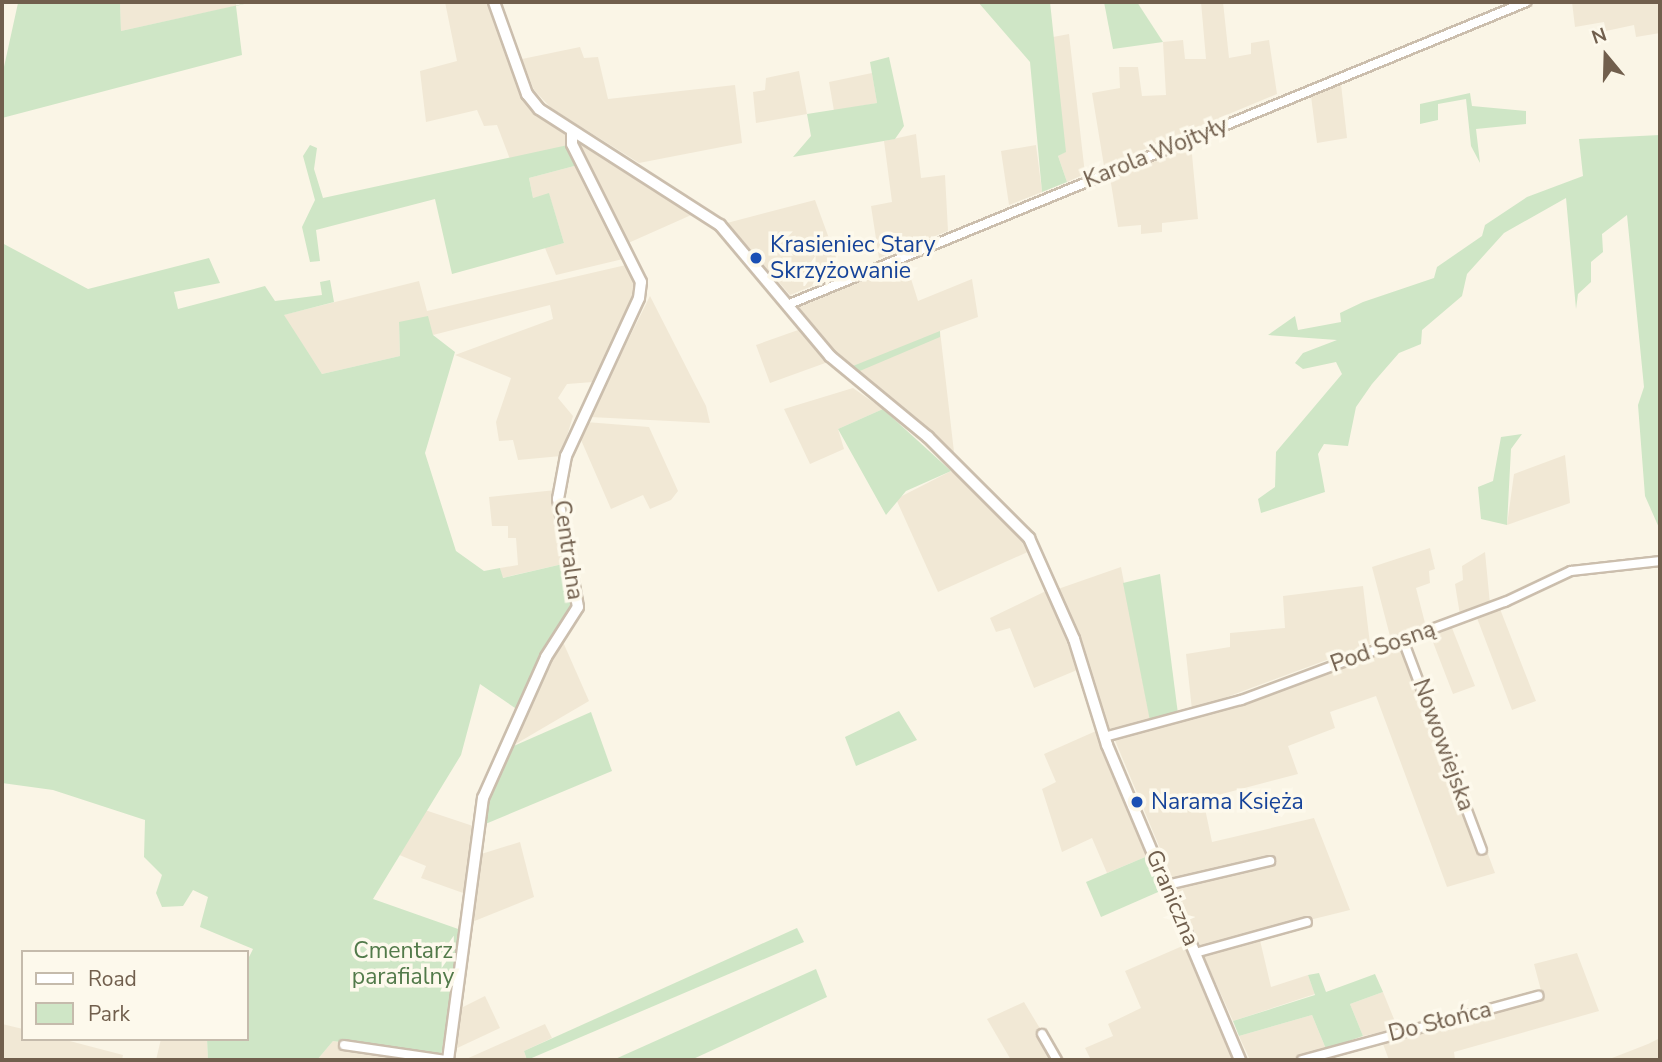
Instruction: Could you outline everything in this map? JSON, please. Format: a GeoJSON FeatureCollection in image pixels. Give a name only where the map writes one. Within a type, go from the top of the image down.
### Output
{"type":"FeatureCollection","features":[{"type":"Feature","properties":{"kind":"street"},"geometry":{"type":"LineString","coordinates":[[494,2],[527,94],[572,132]]}},
{"type":"Feature","properties":{"kind":"street","name":"Karola Wojtyły"},"geometry":{"type":"LineString","coordinates":[[788,305],[1526,2]]}},
{"type":"Feature","properties":{"kind":"street","name":"Graniczna"},"geometry":{"type":"LineString","coordinates":[[572,132],[658,181],[720,225],[860,384],[928,437],[1030,538],[1074,639],[1104,737],[1240,1060]]}},
{"type":"Feature","properties":{"kind":"street","name":"Centralna"},"geometry":{"type":"LineString","coordinates":[[448,1060],[483,798],[546,657],[578,607],[558,499],[566,456],[639,298],[641,282],[572,144],[572,132]]}},
{"type":"Feature","properties":{"kind":"street","name":"Pod Sosną"},"geometry":{"type":"LineString","coordinates":[[1104,737],[1241,700],[1404,640],[1571,571],[1660,561]]}},
{"type":"Feature","properties":{"kind":"street","name":"Nowowiejska"},"geometry":{"type":"LineString","coordinates":[[1404,640],[1482,850]]}},
{"type":"Feature","properties":{"kind":"street"},"geometry":{"type":"LineString","coordinates":[[1167,885],[1270,861]]}},
{"type":"Feature","properties":{"kind":"street"},"geometry":{"type":"LineString","coordinates":[[1195,953],[1307,922]]}},
{"type":"Feature","properties":{"kind":"street","name":"Do Słońca"},"geometry":{"type":"LineString","coordinates":[[1302,1060],[1538,996]]}},
{"type":"Feature","properties":{"kind":"street"},"geometry":{"type":"LineString","coordinates":[[1042,1034],[1057,1060]]}},
{"type":"Feature","properties":{"kind":"street"},"geometry":{"type":"LineString","coordinates":[[344,1045],[448,1060]]}},
{"type":"Feature","properties":{"kind":"shaded area"},"geometry":{"type":"Polygon","coordinates":[[[120,2],[236,2],[236,6],[121,31],[120,2]]]}},
{"type":"Feature","properties":{"kind":"shaded area"},"geometry":{"type":"Polygon","coordinates":[[[445,2],[487,2],[519,93],[569,139],[568,145],[511,162],[497,125],[484,126],[477,110],[426,122],[420,71],[457,61],[445,2]]]}},
{"type":"Feature","properties":{"kind":"shaded area"},"geometry":{"type":"Polygon","coordinates":[[[1201,2],[1223,2],[1229,58],[1251,54],[1251,43],[1269,40],[1277,94],[1104,166],[1092,93],[1120,88],[1119,67],[1138,67],[1142,96],[1166,95],[1163,42],[1183,40],[1185,59],[1206,59],[1201,2]]]}},
{"type":"Feature","properties":{"kind":"shaded area"},"geometry":{"type":"Polygon","coordinates":[[[1572,2],[1660,2],[1660,33],[1636,37],[1634,25],[1606,31],[1604,22],[1575,27],[1572,2]]]}},
{"type":"Feature","properties":{"kind":"shaded area"},"geometry":{"type":"Polygon","coordinates":[[[1069,34],[1085,174],[1067,182],[1058,156],[1065,152],[1053,37],[1069,34]]]}},
{"type":"Feature","properties":{"kind":"shaded area"},"geometry":{"type":"Polygon","coordinates":[[[580,47],[584,58],[598,57],[608,99],[735,85],[742,143],[639,163],[551,108],[534,90],[522,59],[580,47]]]}},
{"type":"Feature","properties":{"kind":"shaded area"},"geometry":{"type":"Polygon","coordinates":[[[799,71],[807,114],[756,123],[753,92],[765,90],[766,78],[799,71]]]}},
{"type":"Feature","properties":{"kind":"shaded area"},"geometry":{"type":"Polygon","coordinates":[[[872,73],[877,103],[834,111],[829,82],[872,73]]]}},
{"type":"Feature","properties":{"kind":"shaded area"},"geometry":{"type":"Polygon","coordinates":[[[1341,84],[1347,138],[1317,143],[1311,96],[1341,84]]]}},
{"type":"Feature","properties":{"kind":"shaded area"},"geometry":{"type":"Polygon","coordinates":[[[916,134],[921,178],[945,175],[948,231],[879,258],[871,206],[892,202],[884,141],[916,134]]]}},
{"type":"Feature","properties":{"kind":"shaded area"},"geometry":{"type":"Polygon","coordinates":[[[583,140],[698,212],[626,244],[575,143],[583,140]]]}},
{"type":"Feature","properties":{"kind":"shaded area"},"geometry":{"type":"Polygon","coordinates":[[[1191,144],[1198,219],[1162,223],[1162,232],[1141,234],[1141,225],[1118,227],[1110,177],[1191,144]]]}},
{"type":"Feature","properties":{"kind":"shaded area"},"geometry":{"type":"Polygon","coordinates":[[[1036,145],[1042,192],[1009,205],[1001,151],[1036,145]]]}},
{"type":"Feature","properties":{"kind":"shaded area"},"geometry":{"type":"Polygon","coordinates":[[[578,165],[623,259],[556,275],[545,248],[564,243],[549,194],[533,198],[529,178],[578,165]]]}},
{"type":"Feature","properties":{"kind":"shaded area"},"geometry":{"type":"Polygon","coordinates":[[[815,200],[842,274],[790,295],[727,223],[815,200]]]}},
{"type":"Feature","properties":{"kind":"shaded area"},"geometry":{"type":"Polygon","coordinates":[[[906,263],[918,301],[972,279],[978,317],[940,331],[954,452],[848,368],[799,307],[906,263]]]}},
{"type":"Feature","properties":{"kind":"shaded area"},"geometry":{"type":"Polygon","coordinates":[[[626,265],[636,289],[633,305],[593,382],[567,384],[558,398],[573,416],[561,456],[518,460],[513,440],[499,441],[496,422],[511,378],[455,355],[553,319],[550,305],[433,335],[399,322],[400,356],[322,374],[283,315],[419,281],[427,311],[626,265]]]}},
{"type":"Feature","properties":{"kind":"shaded area"},"geometry":{"type":"Polygon","coordinates":[[[650,296],[706,406],[710,423],[590,417],[650,296]]]}},
{"type":"Feature","properties":{"kind":"shaded area"},"geometry":{"type":"Polygon","coordinates":[[[801,329],[828,362],[770,383],[756,345],[801,329]]]}},
{"type":"Feature","properties":{"kind":"shaded area"},"geometry":{"type":"Polygon","coordinates":[[[853,388],[883,409],[838,429],[844,449],[810,464],[784,409],[853,388]]]}},
{"type":"Feature","properties":{"kind":"shaded area"},"geometry":{"type":"Polygon","coordinates":[[[586,422],[649,427],[678,491],[671,500],[650,509],[643,495],[611,509],[578,433],[586,422]]]}},
{"type":"Feature","properties":{"kind":"shaded area"},"geometry":{"type":"Polygon","coordinates":[[[1565,455],[1570,503],[1507,525],[1514,474],[1565,455]]]}},
{"type":"Feature","properties":{"kind":"shaded area"},"geometry":{"type":"Polygon","coordinates":[[[951,471],[1016,527],[1030,551],[938,592],[896,499],[951,471]]]}},
{"type":"Feature","properties":{"kind":"shaded area"},"geometry":{"type":"Polygon","coordinates":[[[556,490],[567,563],[502,578],[500,568],[518,565],[516,538],[508,538],[508,526],[492,526],[489,497],[556,490]]]}},
{"type":"Feature","properties":{"kind":"shaded area"},"geometry":{"type":"Polygon","coordinates":[[[1430,548],[1435,569],[1429,571],[1430,583],[1416,588],[1426,627],[1391,640],[1372,567],[1430,548]]]}},
{"type":"Feature","properties":{"kind":"shaded area"},"geometry":{"type":"Polygon","coordinates":[[[1485,552],[1490,604],[1460,615],[1455,584],[1463,580],[1462,566],[1485,552]]]}},
{"type":"Feature","properties":{"kind":"shaded area"},"geometry":{"type":"Polygon","coordinates":[[[1121,567],[1150,719],[1109,729],[1058,589],[1121,567]]]}},
{"type":"Feature","properties":{"kind":"shaded area"},"geometry":{"type":"Polygon","coordinates":[[[1363,586],[1370,644],[1192,710],[1186,654],[1230,647],[1230,633],[1285,628],[1283,596],[1363,586]]]}},
{"type":"Feature","properties":{"kind":"shaded area"},"geometry":{"type":"Polygon","coordinates":[[[1048,590],[1077,670],[1034,688],[1010,628],[996,632],[990,618],[1048,590]]]}},
{"type":"Feature","properties":{"kind":"shaded area"},"geometry":{"type":"Polygon","coordinates":[[[1500,609],[1536,701],[1512,710],[1477,618],[1500,609]]]}},
{"type":"Feature","properties":{"kind":"shaded area"},"geometry":{"type":"Polygon","coordinates":[[[1452,628],[1475,686],[1453,694],[1431,637],[1452,628]]]}},
{"type":"Feature","properties":{"kind":"shaded area"},"geometry":{"type":"Polygon","coordinates":[[[563,642],[589,701],[507,749],[548,661],[563,642]]]}},
{"type":"Feature","properties":{"kind":"shaded area"},"geometry":{"type":"Polygon","coordinates":[[[1409,642],[1495,873],[1447,887],[1376,696],[1330,712],[1335,728],[1288,746],[1298,774],[1203,799],[1212,842],[1314,818],[1350,910],[1201,947],[1114,738],[1230,708],[1409,642]]]}},
{"type":"Feature","properties":{"kind":"shaded area"},"geometry":{"type":"Polygon","coordinates":[[[1096,731],[1150,855],[1107,873],[1092,838],[1062,852],[1042,789],[1056,782],[1044,754],[1096,731]]]}},
{"type":"Feature","properties":{"kind":"shaded area"},"geometry":{"type":"Polygon","coordinates":[[[425,810],[473,826],[466,894],[421,878],[426,866],[397,854],[425,810]]]}},
{"type":"Feature","properties":{"kind":"shaded area"},"geometry":{"type":"Polygon","coordinates":[[[520,842],[534,897],[472,922],[478,855],[520,842]]]}},
{"type":"Feature","properties":{"kind":"shaded area"},"geometry":{"type":"Polygon","coordinates":[[[1259,936],[1271,987],[1308,975],[1315,994],[1233,1021],[1202,952],[1259,936]]]}},
{"type":"Feature","properties":{"kind":"shaded area"},"geometry":{"type":"Polygon","coordinates":[[[1187,944],[1237,1060],[1091,1060],[1085,1048],[1113,1036],[1108,1024],[1141,1008],[1125,971],[1187,944]]]}},
{"type":"Feature","properties":{"kind":"shaded area"},"geometry":{"type":"Polygon","coordinates":[[[1577,953],[1599,1011],[1454,1052],[1455,1060],[1389,1060],[1383,1044],[1543,998],[1534,964],[1577,953]]]}},
{"type":"Feature","properties":{"kind":"shaded area"},"geometry":{"type":"Polygon","coordinates":[[[1383,992],[1398,1029],[1363,1036],[1350,1004],[1383,992]]]}},
{"type":"Feature","properties":{"kind":"shaded area"},"geometry":{"type":"Polygon","coordinates":[[[485,996],[500,1028],[453,1050],[457,1010],[485,996]]]}},
{"type":"Feature","properties":{"kind":"shaded area"},"geometry":{"type":"Polygon","coordinates":[[[1024,1002],[1059,1060],[1011,1060],[987,1019],[1024,1002]]]}},
{"type":"Feature","properties":{"kind":"shaded area"},"geometry":{"type":"Polygon","coordinates":[[[1312,1015],[1326,1049],[1295,1060],[1250,1060],[1239,1036],[1312,1015]]]}},
{"type":"Feature","properties":{"kind":"shaded area"},"geometry":{"type":"Polygon","coordinates":[[[2,1024],[21,1029],[21,1041],[70,1041],[123,1055],[122,1060],[2,1060],[2,1024]]]}},
{"type":"Feature","properties":{"kind":"shaded area"},"geometry":{"type":"Polygon","coordinates":[[[545,1024],[552,1038],[524,1051],[527,1060],[464,1060],[545,1024]]]}},
{"type":"Feature","properties":{"kind":"shaded area"},"geometry":{"type":"Polygon","coordinates":[[[1660,1038],[1660,1060],[1607,1060],[1648,1044],[1660,1038]]]}},
{"type":"Feature","properties":{"kind":"shaded area"},"geometry":{"type":"Polygon","coordinates":[[[161,1041],[207,1041],[208,1060],[156,1060],[161,1041]]]}},
{"type":"Feature","properties":{"kind":"shaded area"},"geometry":{"type":"Polygon","coordinates":[[[333,1041],[441,1056],[441,1060],[317,1060],[333,1041]]]}},
{"type":"Feature","properties":{"kind":"green space"},"geometry":{"type":"Polygon","coordinates":[[[120,2],[121,31],[252,2],[236,6],[242,55],[2,118],[2,76],[18,3],[120,2]]]}},
{"type":"Feature","properties":{"kind":"green space"},"geometry":{"type":"Polygon","coordinates":[[[978,2],[1050,2],[1066,152],[1058,156],[1067,182],[1042,192],[1030,62],[978,2]]]}},
{"type":"Feature","properties":{"kind":"green space"},"geometry":{"type":"Polygon","coordinates":[[[1104,2],[1137,2],[1163,42],[1113,49],[1104,2]]]}},
{"type":"Feature","properties":{"kind":"green space"},"geometry":{"type":"Polygon","coordinates":[[[889,57],[904,126],[895,139],[793,157],[811,136],[807,114],[877,103],[870,62],[889,57]]]}},
{"type":"Feature","properties":{"kind":"green space"},"geometry":{"type":"Polygon","coordinates":[[[1470,93],[1472,106],[1526,111],[1526,124],[1476,129],[1480,163],[1471,146],[1466,99],[1438,104],[1438,120],[1420,124],[1420,104],[1470,93]]]}},
{"type":"Feature","properties":{"kind":"green space"},"geometry":{"type":"Polygon","coordinates":[[[1660,135],[1660,530],[1645,496],[1638,405],[1644,387],[1627,215],[1602,234],[1603,252],[1591,262],[1591,282],[1578,294],[1576,309],[1566,198],[1504,233],[1467,274],[1462,296],[1422,330],[1421,344],[1399,353],[1372,384],[1356,407],[1348,446],[1324,444],[1318,454],[1325,492],[1261,513],[1258,499],[1275,487],[1276,452],[1342,374],[1336,362],[1303,369],[1295,363],[1303,353],[1337,340],[1268,335],[1295,316],[1298,330],[1341,322],[1340,313],[1363,302],[1434,278],[1437,267],[1482,236],[1485,225],[1527,197],[1583,176],[1579,139],[1660,135]]]}},
{"type":"Feature","properties":{"kind":"green space"},"geometry":{"type":"Polygon","coordinates":[[[310,145],[317,148],[314,169],[323,198],[568,145],[578,165],[529,178],[533,198],[549,193],[564,243],[452,274],[435,199],[316,230],[320,261],[310,262],[302,227],[315,200],[303,156],[310,145]]]}},
{"type":"Feature","properties":{"kind":"green space","name":"Cmentarz parafialny"},"geometry":{"type":"Polygon","coordinates":[[[2,243],[88,289],[209,258],[220,283],[174,292],[178,309],[265,286],[275,301],[322,295],[320,282],[330,280],[334,302],[284,315],[322,374],[400,356],[399,322],[428,316],[433,335],[455,352],[425,453],[456,551],[484,571],[500,568],[503,578],[567,563],[574,606],[543,651],[518,710],[480,684],[461,755],[373,899],[461,930],[441,1056],[333,1041],[317,1060],[208,1060],[207,1041],[248,1041],[248,959],[253,949],[200,927],[208,897],[193,890],[183,906],[162,907],[156,893],[162,875],[144,857],[145,820],[53,790],[2,783],[2,243]]]}},
{"type":"Feature","properties":{"kind":"green space"},"geometry":{"type":"Polygon","coordinates":[[[940,331],[940,337],[855,373],[848,368],[940,331]]]}},
{"type":"Feature","properties":{"kind":"green space"},"geometry":{"type":"Polygon","coordinates":[[[883,409],[951,471],[906,491],[886,515],[838,429],[883,409]]]}},
{"type":"Feature","properties":{"kind":"green space"},"geometry":{"type":"Polygon","coordinates":[[[1522,434],[1511,449],[1507,525],[1481,519],[1478,487],[1493,481],[1501,437],[1522,434]]]}},
{"type":"Feature","properties":{"kind":"green space"},"geometry":{"type":"Polygon","coordinates":[[[1160,574],[1178,714],[1150,721],[1123,583],[1160,574]]]}},
{"type":"Feature","properties":{"kind":"green space"},"geometry":{"type":"Polygon","coordinates":[[[899,711],[917,740],[856,766],[845,737],[899,711]]]}},
{"type":"Feature","properties":{"kind":"green space"},"geometry":{"type":"Polygon","coordinates":[[[591,712],[612,771],[483,825],[491,782],[507,749],[591,712]]]}},
{"type":"Feature","properties":{"kind":"green space"},"geometry":{"type":"Polygon","coordinates":[[[1150,855],[1165,889],[1101,917],[1086,882],[1150,855]]]}},
{"type":"Feature","properties":{"kind":"green space"},"geometry":{"type":"Polygon","coordinates":[[[797,928],[804,942],[527,1060],[524,1051],[797,928]]]}},
{"type":"Feature","properties":{"kind":"green space"},"geometry":{"type":"Polygon","coordinates":[[[816,969],[827,997],[691,1060],[613,1060],[816,969]]]}},
{"type":"Feature","properties":{"kind":"green space"},"geometry":{"type":"Polygon","coordinates":[[[1319,973],[1326,992],[1375,974],[1383,992],[1350,1004],[1363,1036],[1326,1049],[1312,1015],[1239,1036],[1233,1021],[1315,995],[1308,975],[1319,973]]]}},
{"type":"Feature","properties":{"kind":"place","name":"Krasieniec Stary Skrzyżowanie"},"geometry":{"type":"Point","coordinates":[756,258]}},
{"type":"Feature","properties":{"kind":"place","name":"Narama Księża"},"geometry":{"type":"Point","coordinates":[1137,802]}}]}
